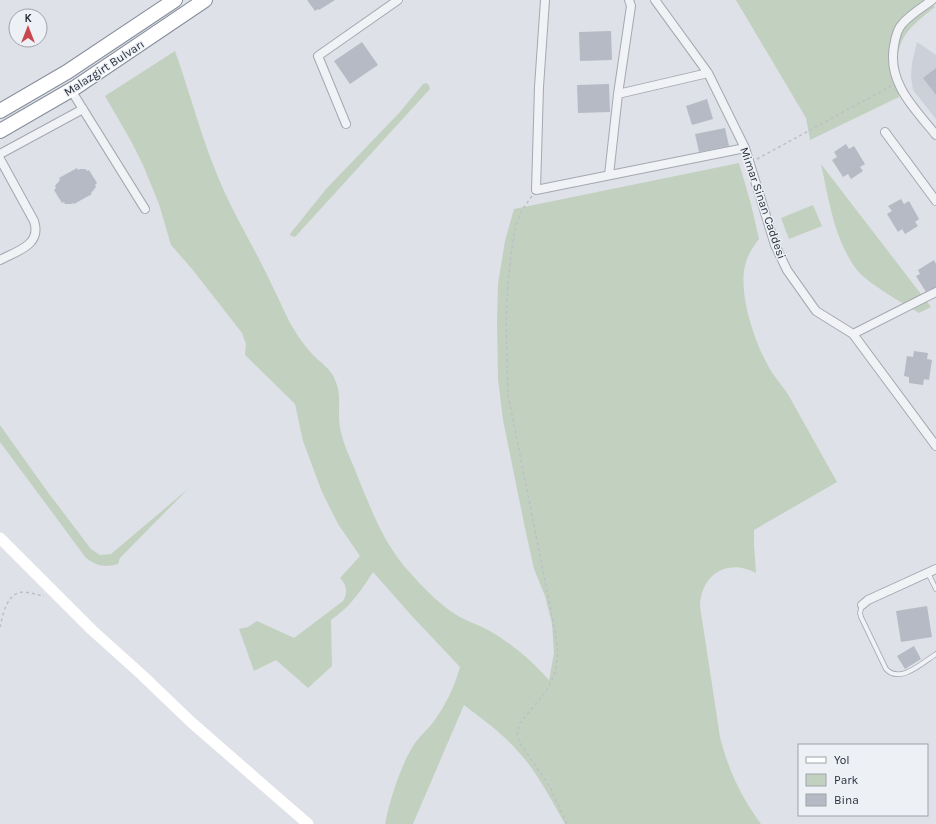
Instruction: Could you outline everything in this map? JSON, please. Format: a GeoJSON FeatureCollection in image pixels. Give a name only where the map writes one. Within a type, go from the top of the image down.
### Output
{"type":"FeatureCollection","features":[{"type":"Feature","properties":{"kind":"highway","name":"Malazgirt Bulvarı"},"geometry":{"type":"LineString","coordinates":[[0,111],[68,72],[175,0]]}},
{"type":"Feature","properties":{"kind":"highway","name":"Malazgirt Bulvarı"},"geometry":{"type":"LineString","coordinates":[[0,131],[71,90],[205,0]]}},
{"type":"Feature","properties":{"kind":"street"},"geometry":{"type":"LineString","coordinates":[[346,124],[318,56],[398,0]]}},
{"type":"Feature","properties":{"kind":"street"},"geometry":{"type":"LineString","coordinates":[[545,0],[539,87],[536,190],[745,148]]}},
{"type":"Feature","properties":{"kind":"street"},"geometry":{"type":"LineString","coordinates":[[609,175],[618,94],[631,6],[629,0]]}},
{"type":"Feature","properties":{"kind":"street","name":"Mimar Sinan Caddesi"},"geometry":{"type":"LineString","coordinates":[[655,0],[708,74],[745,148],[775,245],[787,270],[816,311],[853,334],[936,446]]}},
{"type":"Feature","properties":{"kind":"street"},"geometry":{"type":"LineString","coordinates":[[931,0],[902,23],[896,36],[893,67],[897,82],[903,93],[936,135]]}},
{"type":"Feature","properties":{"kind":"street"},"geometry":{"type":"LineString","coordinates":[[618,94],[708,74]]}},
{"type":"Feature","properties":{"kind":"street"},"geometry":{"type":"LineString","coordinates":[[71,90],[145,209]]}},
{"type":"Feature","properties":{"kind":"street"},"geometry":{"type":"LineString","coordinates":[[0,154],[83,109]]}},
{"type":"Feature","properties":{"kind":"street"},"geometry":{"type":"LineString","coordinates":[[885,132],[936,201]]}},
{"type":"Feature","properties":{"kind":"street"},"geometry":{"type":"LineString","coordinates":[[0,159],[34,220],[36,230],[34,238],[30,244],[0,260]]}},
{"type":"Feature","properties":{"kind":"street"},"geometry":{"type":"LineString","coordinates":[[853,334],[936,292]]}},
{"type":"Feature","properties":{"kind":"street"},"geometry":{"type":"LineString","coordinates":[[0,538],[92,630],[192,722],[308,824]]}},
{"type":"Feature","properties":{"kind":"street"},"geometry":{"type":"LineString","coordinates":[[862,605],[868,600],[936,569]]}},
{"type":"Feature","properties":{"kind":"lane"},"geometry":{"type":"LineString","coordinates":[[928,573],[936,589]]}},
{"type":"Feature","properties":{"kind":"lane"},"geometry":{"type":"LineString","coordinates":[[862,605],[860,613],[861,618],[886,669],[891,674],[898,675],[905,673],[936,654]]}},
{"type":"Feature","properties":{"kind":"path"},"geometry":{"type":"LineString","coordinates":[[750,163],[897,82]]}},
{"type":"Feature","properties":{"kind":"path"},"geometry":{"type":"LineString","coordinates":[[536,190],[519,216],[514,232],[506,308],[508,395],[555,631],[558,653],[556,670],[549,686],[520,723],[517,735],[520,743],[550,787],[567,824]]}},
{"type":"Feature","properties":{"kind":"path"},"geometry":{"type":"LineString","coordinates":[[0,627],[6,605],[12,598],[19,594],[27,592],[58,597]]}},
{"type":"Feature","properties":{"kind":"shaded area"},"geometry":{"type":"Polygon","coordinates":[[[917,42],[936,55],[936,119],[913,90],[911,77],[912,63],[917,42]]]}},
{"type":"Feature","properties":{"kind":"green space"},"geometry":{"type":"Polygon","coordinates":[[[736,0],[929,0],[935,7],[909,30],[900,45],[897,62],[899,97],[810,140],[806,118],[736,0]]]}},
{"type":"Feature","properties":{"kind":"green space"},"geometry":{"type":"Polygon","coordinates":[[[175,51],[206,146],[218,177],[238,219],[263,266],[287,317],[299,337],[313,355],[328,369],[335,380],[339,392],[339,419],[342,438],[372,511],[389,545],[404,566],[437,601],[460,617],[505,640],[528,659],[549,680],[554,653],[552,624],[545,596],[534,569],[503,420],[498,379],[498,284],[505,241],[514,209],[739,163],[759,239],[752,248],[747,259],[743,278],[746,305],[754,334],[771,371],[789,396],[837,482],[754,530],[756,573],[736,567],[726,568],[711,578],[705,585],[702,595],[700,606],[720,737],[731,771],[741,793],[761,824],[565,824],[525,759],[502,735],[464,705],[413,824],[385,824],[393,793],[405,761],[418,738],[431,725],[445,704],[452,690],[460,667],[373,572],[355,598],[331,620],[332,666],[308,688],[276,660],[254,671],[239,629],[248,627],[257,621],[294,638],[343,601],[346,595],[346,589],[340,578],[360,556],[338,524],[322,492],[303,441],[295,404],[245,355],[246,344],[242,333],[192,269],[171,245],[159,204],[143,165],[105,96],[175,51]]]}},
{"type":"Feature","properties":{"kind":"green space"},"geometry":{"type":"Polygon","coordinates":[[[426,83],[429,85],[430,89],[295,237],[291,236],[290,234],[326,189],[400,112],[423,84],[426,83]]]}},
{"type":"Feature","properties":{"kind":"green space"},"geometry":{"type":"Polygon","coordinates":[[[821,164],[931,307],[919,313],[877,287],[857,270],[843,246],[833,219],[821,164]]]}},
{"type":"Feature","properties":{"kind":"green space"},"geometry":{"type":"Polygon","coordinates":[[[813,205],[822,226],[789,239],[781,218],[813,205]]]}},
{"type":"Feature","properties":{"kind":"green space"},"geometry":{"type":"Polygon","coordinates":[[[0,425],[91,549],[100,555],[111,554],[189,488],[120,558],[118,564],[105,566],[94,563],[86,558],[0,442],[0,425]]]}},
{"type":"Feature","properties":{"kind":"building"},"geometry":{"type":"Polygon","coordinates":[[[307,0],[335,0],[315,11],[307,0]]]}},
{"type":"Feature","properties":{"kind":"building"},"geometry":{"type":"Polygon","coordinates":[[[611,31],[612,60],[580,61],[579,32],[611,31]]]}},
{"type":"Feature","properties":{"kind":"building"},"geometry":{"type":"Polygon","coordinates":[[[362,42],[378,65],[350,84],[334,61],[362,42]]]}},
{"type":"Feature","properties":{"kind":"building"},"geometry":{"type":"Polygon","coordinates":[[[936,68],[936,95],[923,78],[936,68]]]}},
{"type":"Feature","properties":{"kind":"building"},"geometry":{"type":"Polygon","coordinates":[[[609,84],[610,112],[578,113],[577,85],[609,84]]]}},
{"type":"Feature","properties":{"kind":"building"},"geometry":{"type":"Polygon","coordinates":[[[707,99],[713,119],[692,125],[686,106],[707,99]]]}},
{"type":"Feature","properties":{"kind":"building"},"geometry":{"type":"Polygon","coordinates":[[[725,128],[729,146],[699,152],[695,134],[725,128]]]}},
{"type":"Feature","properties":{"kind":"building"},"geometry":{"type":"Polygon","coordinates":[[[846,144],[849,149],[854,146],[865,164],[860,167],[863,171],[851,179],[848,174],[843,177],[832,160],[837,157],[834,152],[846,144]]]}},
{"type":"Feature","properties":{"kind":"building"},"geometry":{"type":"Polygon","coordinates":[[[77,168],[78,170],[89,170],[97,183],[95,185],[96,187],[91,193],[92,194],[74,204],[62,203],[54,190],[56,188],[55,186],[60,180],[59,178],[77,168]]]}},
{"type":"Feature","properties":{"kind":"building"},"geometry":{"type":"Polygon","coordinates":[[[901,199],[904,204],[909,201],[919,219],[915,222],[918,226],[905,234],[902,229],[898,232],[887,214],[892,211],[888,206],[901,199]]]}},
{"type":"Feature","properties":{"kind":"building"},"geometry":{"type":"Polygon","coordinates":[[[934,260],[936,264],[936,291],[932,293],[930,289],[926,292],[916,276],[920,274],[918,270],[934,260]]]}},
{"type":"Feature","properties":{"kind":"building"},"geometry":{"type":"Polygon","coordinates":[[[914,351],[928,353],[927,359],[932,360],[929,380],[924,379],[923,385],[909,383],[909,377],[904,376],[907,356],[913,357],[914,351]]]}},
{"type":"Feature","properties":{"kind":"building"},"geometry":{"type":"Polygon","coordinates":[[[927,606],[932,637],[901,642],[896,611],[927,606]]]}},
{"type":"Feature","properties":{"kind":"building"},"geometry":{"type":"Polygon","coordinates":[[[914,646],[921,659],[905,669],[897,656],[914,646]]]}}]}
